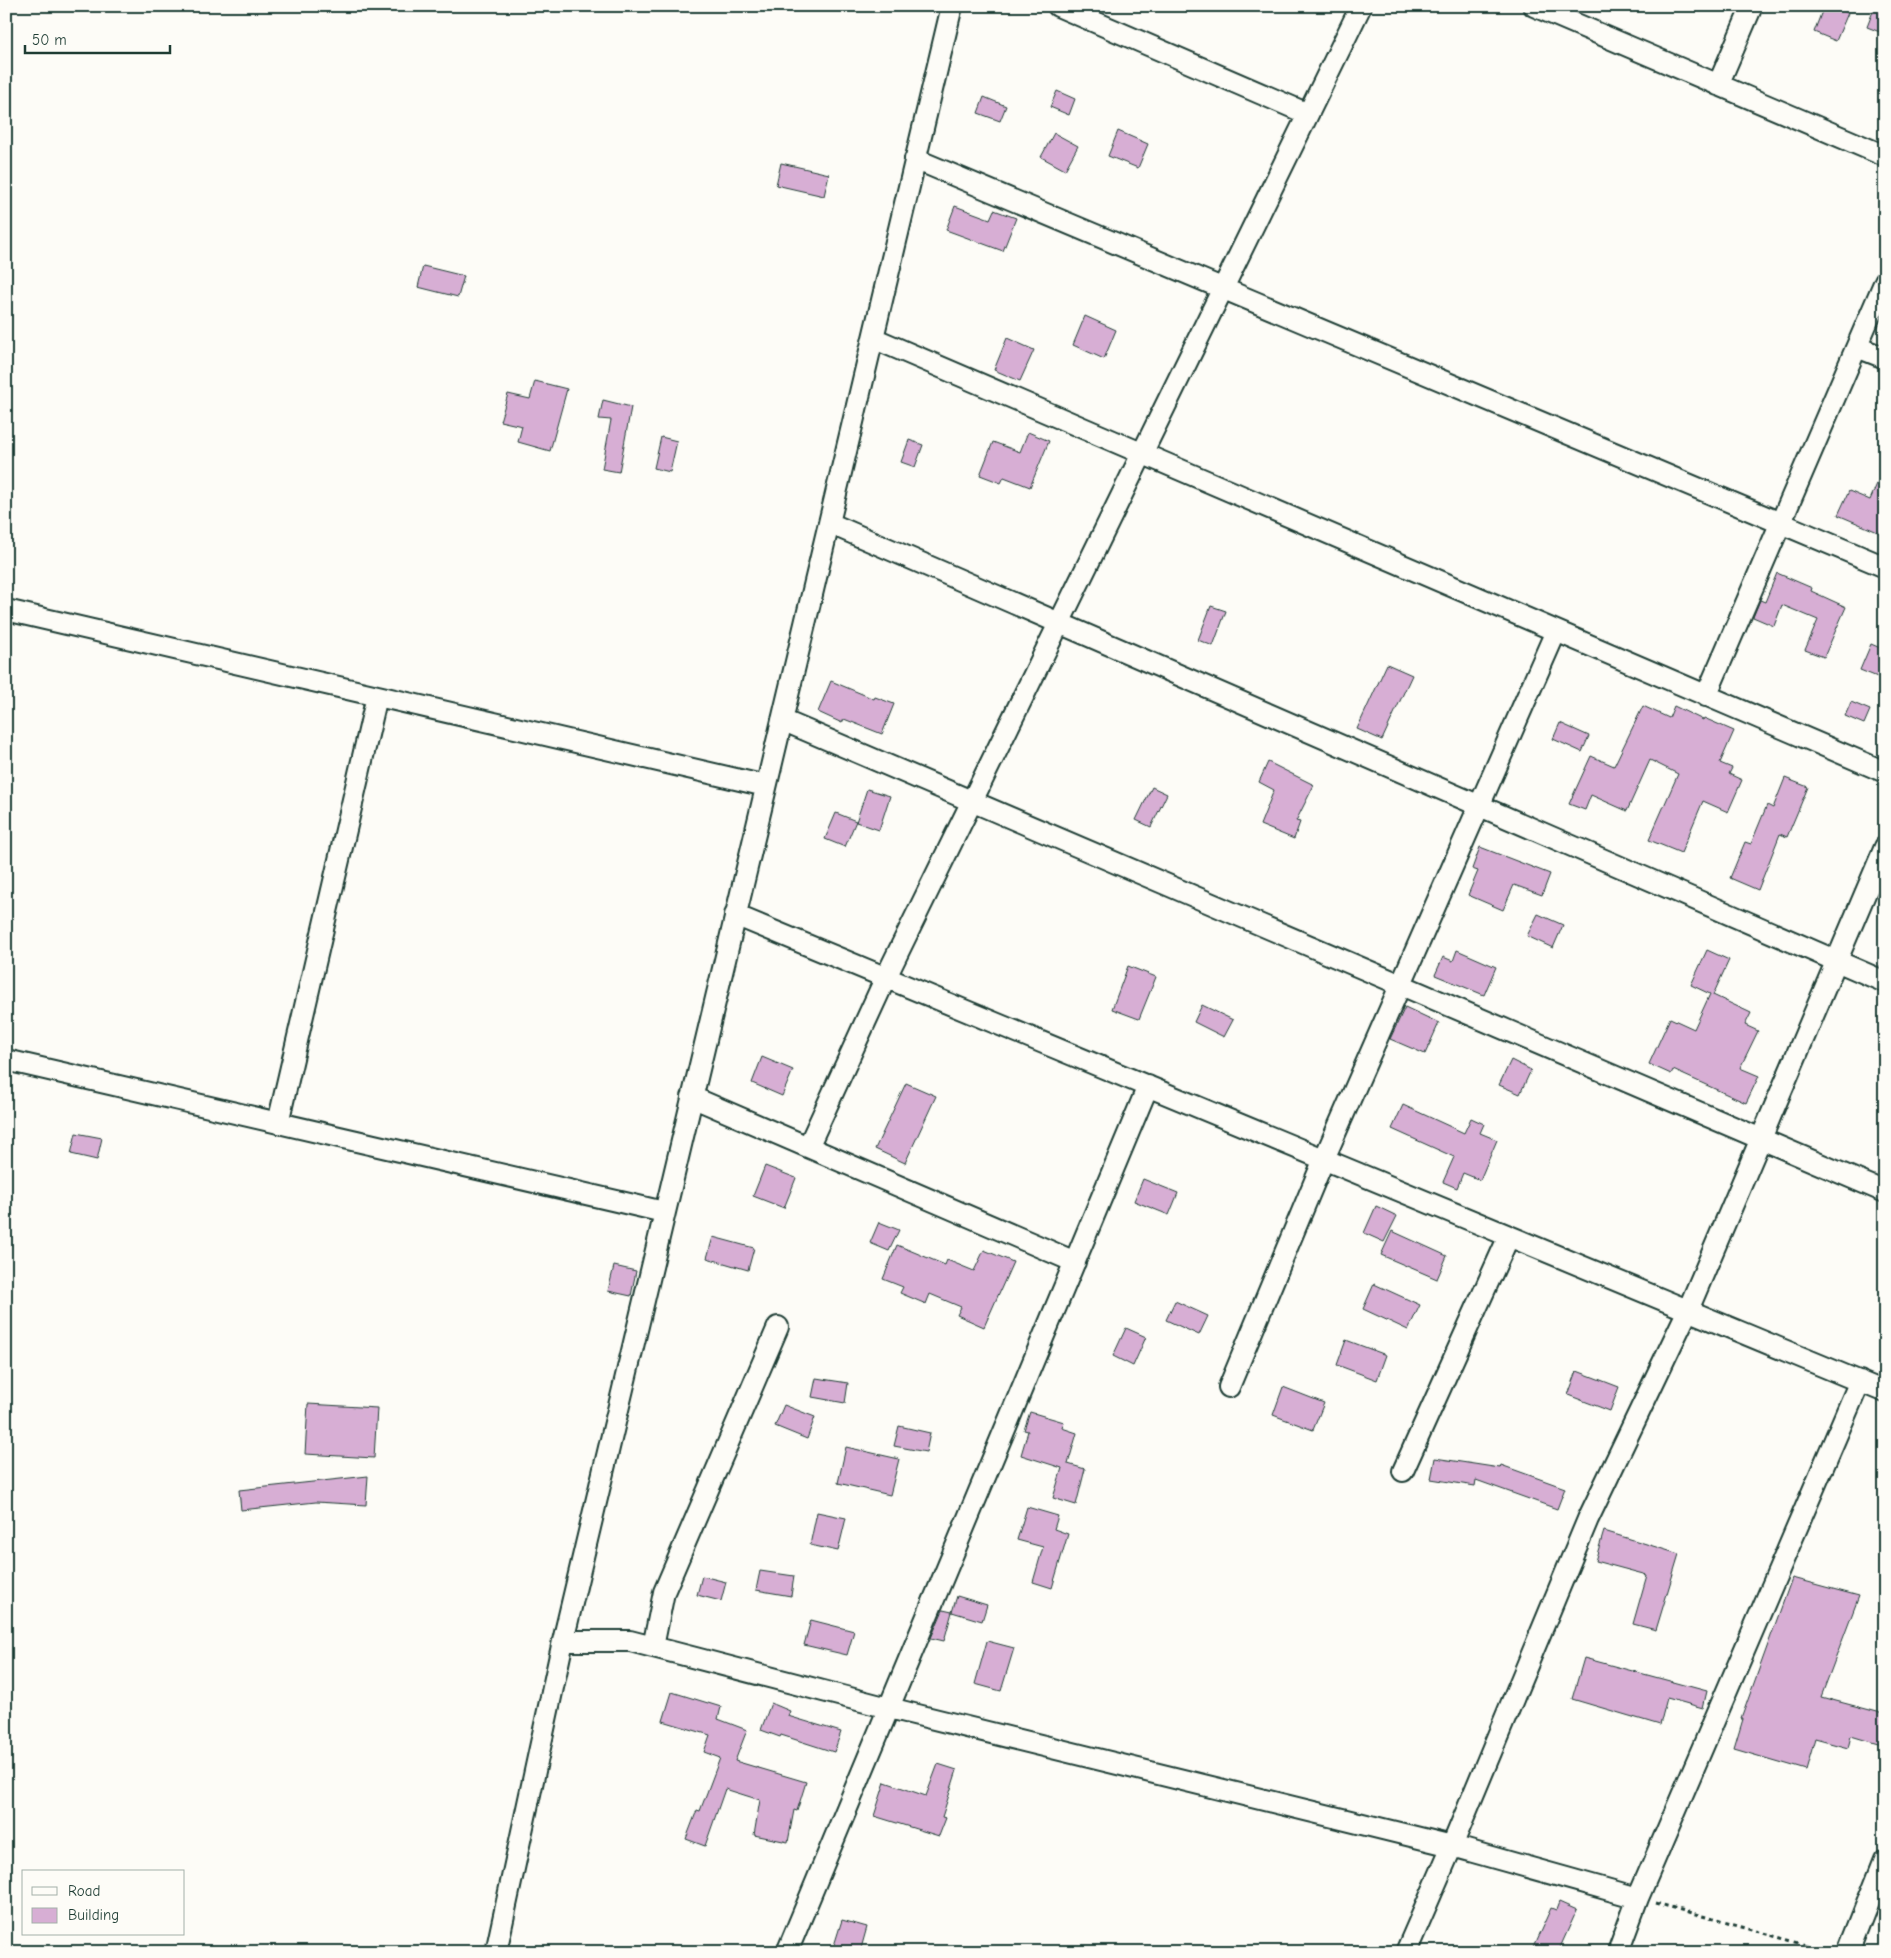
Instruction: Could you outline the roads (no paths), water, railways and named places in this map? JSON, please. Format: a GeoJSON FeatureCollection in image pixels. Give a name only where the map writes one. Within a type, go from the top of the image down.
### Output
{"type":"FeatureCollection","features":[{"type":"Feature","properties":{"kind":"street"},"geometry":{"type":"LineString","coordinates":[[496,1952],[563,1641],[952,6]]}},
{"type":"Feature","properties":{"kind":"street"},"geometry":{"type":"LineString","coordinates":[[1058,6],[1308,114]]}},
{"type":"Feature","properties":{"kind":"street"},"geometry":{"type":"LineString","coordinates":[[808,1147],[886,977],[1361,6]]}},
{"type":"Feature","properties":{"kind":"street"},"geometry":{"type":"LineString","coordinates":[[1534,6],[1885,156]]}},
{"type":"Feature","properties":{"kind":"street"},"geometry":{"type":"LineString","coordinates":[[1718,85],[1752,6]]}},
{"type":"Feature","properties":{"kind":"street"},"geometry":{"type":"LineString","coordinates":[[915,159],[1885,567]]}},
{"type":"Feature","properties":{"kind":"street"},"geometry":{"type":"LineString","coordinates":[[1706,696],[1885,281]]}},
{"type":"Feature","properties":{"kind":"street"},"geometry":{"type":"LineString","coordinates":[[873,338],[1885,772]]}},
{"type":"Feature","properties":{"kind":"street"},"geometry":{"type":"LineString","coordinates":[[1857,347],[1885,358]]}},
{"type":"Feature","properties":{"kind":"street"},"geometry":{"type":"LineString","coordinates":[[829,523],[1885,982]]}},
{"type":"Feature","properties":{"kind":"street"},"geometry":{"type":"LineString","coordinates":[[6,610],[766,786]]}},
{"type":"Feature","properties":{"kind":"street"},"geometry":{"type":"LineString","coordinates":[[1230,1387],[1324,1159],[1556,631]]}},
{"type":"Feature","properties":{"kind":"street"},"geometry":{"type":"LineString","coordinates":[[278,1123],[377,696]]}},
{"type":"Feature","properties":{"kind":"street"},"geometry":{"type":"LineString","coordinates":[[782,720],[1885,1192]]}},
{"type":"Feature","properties":{"kind":"street"},"geometry":{"type":"LineString","coordinates":[[1406,1952],[1588,1519],[1688,1310],[1885,847]]}},
{"type":"Feature","properties":{"kind":"street"},"geometry":{"type":"LineString","coordinates":[[735,915],[1885,1392]]}},
{"type":"Feature","properties":{"kind":"street"},"geometry":{"type":"LineString","coordinates":[[6,1060],[664,1212]]}},
{"type":"Feature","properties":{"kind":"street"},"geometry":{"type":"LineString","coordinates":[[787,1952],[1148,1086]]}},
{"type":"Feature","properties":{"kind":"street"},"geometry":{"type":"LineString","coordinates":[[692,1097],[1075,1262]]}},
{"type":"Feature","properties":{"kind":"street"},"geometry":{"type":"LineString","coordinates":[[1403,1471],[1509,1236]]}},
{"type":"Feature","properties":{"kind":"street"},"geometry":{"type":"LineString","coordinates":[[653,1647],[664,1592],[778,1327]]}},
{"type":"Feature","properties":{"kind":"street"},"geometry":{"type":"LineString","coordinates":[[1618,1952],[1638,1898],[1860,1381]]}},
{"type":"Feature","properties":{"kind":"street"},"geometry":{"type":"LineString","coordinates":[[563,1641],[630,1641],[889,1708],[1452,1846],[1638,1898]]}},
{"type":"Feature","properties":{"kind":"street"},"geometry":{"type":"LineString","coordinates":[[1848,1952],[1885,1858]]}}]}
